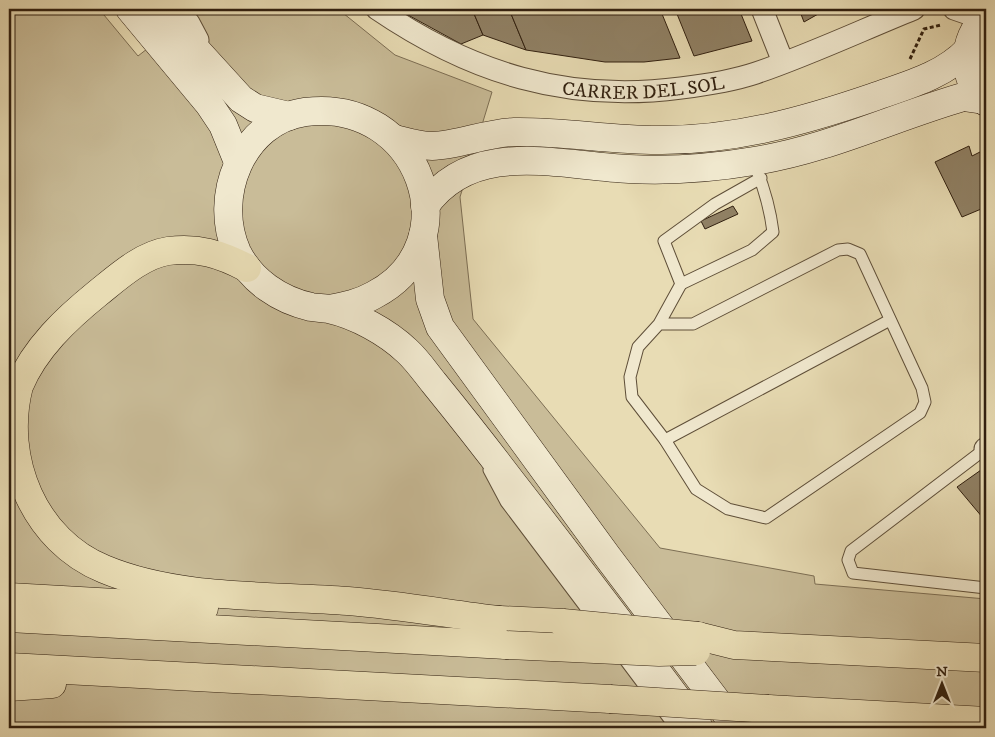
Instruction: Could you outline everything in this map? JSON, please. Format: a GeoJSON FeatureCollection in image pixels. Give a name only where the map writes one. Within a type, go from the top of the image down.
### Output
{"type":"FeatureCollection","features":[{"type":"Feature","properties":{"kind":"highway"},"geometry":{"type":"LineString","coordinates":[[247,268],[206,250],[165,252],[144,260],[112,282],[50,337],[30,364],[18,388],[11,426],[10,447],[15,475],[24,497],[38,520],[64,547],[85,560],[104,570],[140,581],[199,591],[351,602],[502,632]]}},
{"type":"Feature","properties":{"kind":"highway"},"geometry":{"type":"LineString","coordinates":[[9,596],[352,616],[502,632],[660,652],[697,644]]}},
{"type":"Feature","properties":{"kind":"highway"},"geometry":{"type":"LineString","coordinates":[[9,618],[502,632],[562,623],[697,644],[986,658]]}},
{"type":"Feature","properties":{"kind":"highway"},"geometry":{"type":"LineString","coordinates":[[9,666],[986,721]]}},
{"type":"Feature","properties":{"kind":"highway"},"geometry":{"type":"LineString","coordinates":[[9,687],[178,675]]}},
{"type":"Feature","properties":{"kind":"main road"},"geometry":{"type":"LineString","coordinates":[[130,9],[209,104],[223,126],[238,162]]}},
{"type":"Feature","properties":{"kind":"main road"},"geometry":{"type":"LineString","coordinates":[[159,9],[208,64],[242,99],[255,108],[289,116],[324,112],[349,114],[374,124],[395,139],[416,169],[423,187],[425,206],[423,234],[430,298],[440,327],[607,556],[738,728]]}},
{"type":"Feature","properties":{"kind":"main road"},"geometry":{"type":"LineString","coordinates":[[985,18],[975,30],[968,50],[970,77],[985,101]]}},
{"type":"Feature","properties":{"kind":"main road"},"geometry":{"type":"LineString","coordinates":[[395,139],[414,144],[434,146],[512,132],[659,140],[689,139],[751,132],[810,118],[905,86],[942,72],[955,63],[968,50]]}},
{"type":"Feature","properties":{"kind":"main road"},"geometry":{"type":"LineString","coordinates":[[425,206],[433,194],[457,175],[472,169],[501,163],[541,160],[628,169],[757,170],[820,145],[963,97],[985,101]]}},
{"type":"Feature","properties":{"kind":"main road"},"geometry":{"type":"LineString","coordinates":[[289,116],[271,125],[256,138],[238,162],[228,196],[228,215],[234,243],[247,268],[264,286],[286,300],[311,307],[329,309],[359,319],[406,350],[473,431],[699,728]]}},
{"type":"Feature","properties":{"kind":"main road"},"geometry":{"type":"LineString","coordinates":[[329,309],[358,303],[377,294],[394,282],[408,266],[423,234]]}},
{"type":"Feature","properties":{"kind":"street"},"geometry":{"type":"LineString","coordinates":[[178,9],[190,23],[208,64]]}},
{"type":"Feature","properties":{"kind":"street","name":"CARRER DEL SOL"},"geometry":{"type":"LineString","coordinates":[[377,9],[406,29],[452,54],[495,71],[557,86],[603,92],[654,91],[704,85],[755,74],[914,9]]}},
{"type":"Feature","properties":{"kind":"street"},"geometry":{"type":"LineString","coordinates":[[762,9],[784,62]]}},
{"type":"Feature","properties":{"kind":"street"},"geometry":{"type":"LineString","coordinates":[[952,18],[985,18]]}},
{"type":"Feature","properties":{"kind":"lane"},"geometry":{"type":"LineString","coordinates":[[659,324],[693,324],[838,250],[848,249],[860,254],[922,388],[925,402],[920,413],[766,518],[728,509],[696,489],[665,440],[632,397],[630,377],[638,348],[659,324],[681,284],[752,250],[773,232],[771,214],[757,170],[664,242],[681,284]]}},
{"type":"Feature","properties":{"kind":"lane"},"geometry":{"type":"LineString","coordinates":[[665,440],[890,320]]}},
{"type":"Feature","properties":{"kind":"lane"},"geometry":{"type":"LineString","coordinates":[[473,431],[492,477],[506,502],[676,728]]}},
{"type":"Feature","properties":{"kind":"lane"},"geometry":{"type":"LineString","coordinates":[[986,448],[851,551],[848,560],[853,573],[986,588]]}},
{"type":"Feature","properties":{"kind":"path"},"geometry":{"type":"LineString","coordinates":[[907,66],[924,28],[952,18]]}},
{"type":"Feature","properties":{"kind":"shaded area"},"geometry":{"type":"Polygon","coordinates":[[[9,9],[99,9],[138,56],[198,9],[338,9],[395,55],[492,92],[460,197],[473,319],[660,548],[814,576],[815,584],[986,599],[986,728],[9,728],[9,9]]]}},
{"type":"Feature","properties":{"kind":"building"},"geometry":{"type":"Polygon","coordinates":[[[397,9],[472,9],[483,35],[461,44],[397,9]]]}},
{"type":"Feature","properties":{"kind":"building"},"geometry":{"type":"Polygon","coordinates":[[[472,9],[509,9],[526,50],[483,35],[472,9]]]}},
{"type":"Feature","properties":{"kind":"building"},"geometry":{"type":"Polygon","coordinates":[[[509,9],[660,9],[680,58],[644,62],[605,62],[526,50],[509,9]]]}},
{"type":"Feature","properties":{"kind":"building"},"geometry":{"type":"Polygon","coordinates":[[[675,9],[739,9],[752,41],[694,56],[675,9]]]}},
{"type":"Feature","properties":{"kind":"building"},"geometry":{"type":"Polygon","coordinates":[[[799,9],[827,9],[804,22],[799,9]]]}},
{"type":"Feature","properties":{"kind":"building"},"geometry":{"type":"Polygon","coordinates":[[[969,146],[972,156],[986,149],[986,207],[962,217],[935,162],[969,146]]]}},
{"type":"Feature","properties":{"kind":"building"},"geometry":{"type":"Polygon","coordinates":[[[733,206],[738,214],[705,229],[701,221],[733,206]]]}},
{"type":"Feature","properties":{"kind":"building"},"geometry":{"type":"Polygon","coordinates":[[[981,470],[986,476],[986,516],[983,518],[957,487],[981,470]]]}}]}
